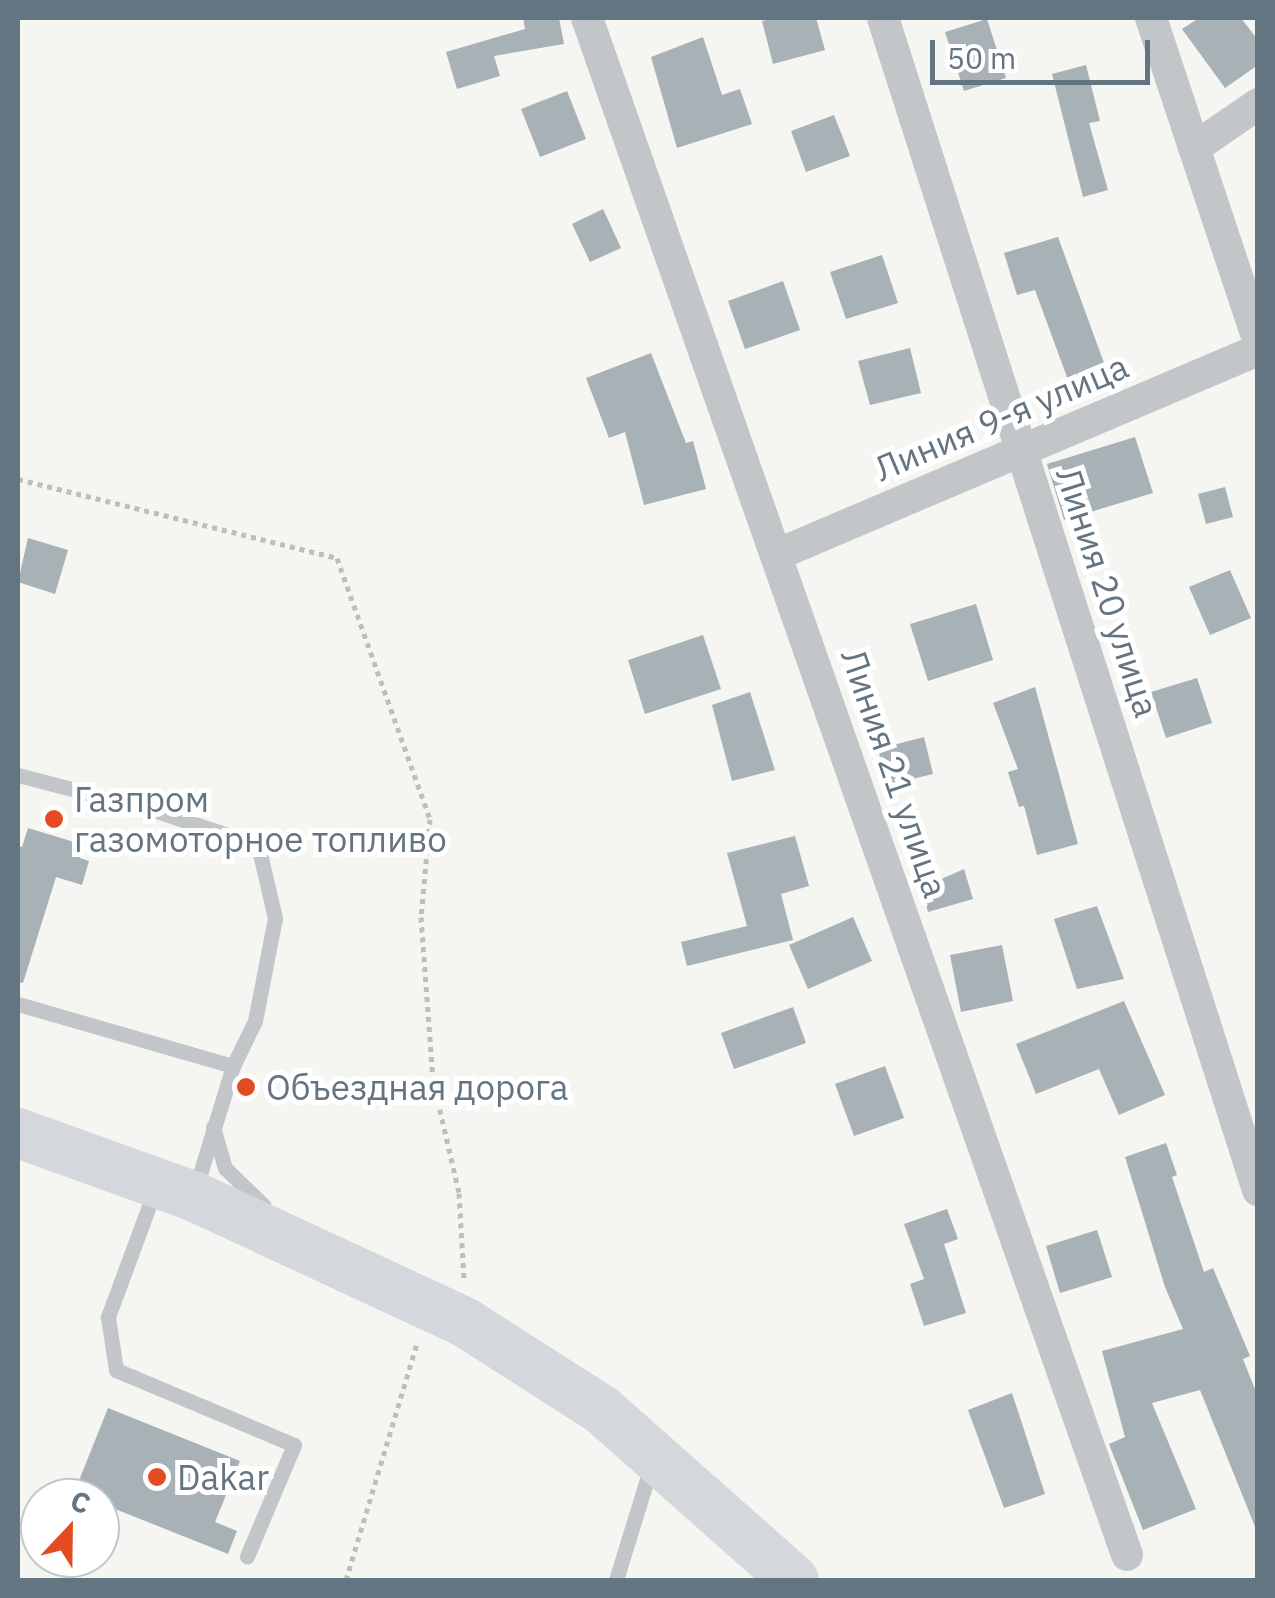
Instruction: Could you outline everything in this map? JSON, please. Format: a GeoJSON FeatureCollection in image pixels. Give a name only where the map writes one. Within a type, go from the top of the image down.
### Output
{"type":"FeatureCollection","features":[{"type":"Feature","properties":{"kind":"main road"},"geometry":{"type":"LineString","coordinates":[[18,1133],[176,1190],[428,1315],[602,1410],[794,1580]]}},
{"type":"Feature","properties":{"kind":"street","name":"Линия 21 улица"},"geometry":{"type":"LineString","coordinates":[[587,18],[1127,1555]]}},
{"type":"Feature","properties":{"kind":"street","name":"Линия 20 улица"},"geometry":{"type":"LineString","coordinates":[[883,18],[1258,1190]]}},
{"type":"Feature","properties":{"kind":"street"},"geometry":{"type":"LineString","coordinates":[[1151,18],[1258,339]]}},
{"type":"Feature","properties":{"kind":"street"},"geometry":{"type":"LineString","coordinates":[[1194,148],[1258,104]]}},
{"type":"Feature","properties":{"kind":"street","name":"Линия 9-я улица"},"geometry":{"type":"LineString","coordinates":[[776,555],[1258,350]]}},
{"type":"Feature","properties":{"kind":"lane"},"geometry":{"type":"LineString","coordinates":[[18,774],[156,811],[258,845],[274,918],[255,1022],[233,1066],[212,1124],[108,1317],[116,1370],[294,1445],[247,1556]]}},
{"type":"Feature","properties":{"kind":"lane"},"geometry":{"type":"LineString","coordinates":[[18,1004],[233,1066]]}},
{"type":"Feature","properties":{"kind":"lane"},"geometry":{"type":"LineString","coordinates":[[212,1124],[225,1168],[254,1199],[428,1315]]}},
{"type":"Feature","properties":{"kind":"lane"},"geometry":{"type":"LineString","coordinates":[[616,1580],[654,1457]]}},
{"type":"Feature","properties":{"kind":"path"},"geometry":{"type":"LineString","coordinates":[[18,479],[337,558],[430,818],[421,917],[432,1080],[459,1193],[428,1315],[346,1580]]}},
{"type":"Feature","properties":{"kind":"building"},"geometry":{"type":"Polygon","coordinates":[[[523,18],[559,18],[564,44],[494,56],[500,76],[457,89],[446,52],[525,29],[523,18]]]}},
{"type":"Feature","properties":{"kind":"building"},"geometry":{"type":"Polygon","coordinates":[[[816,18],[825,50],[773,64],[762,21],[816,18]]]}},
{"type":"Feature","properties":{"kind":"building"},"geometry":{"type":"Polygon","coordinates":[[[1199,18],[1241,18],[1258,40],[1258,65],[1225,88],[1182,29],[1199,18]]]}},
{"type":"Feature","properties":{"kind":"building"},"geometry":{"type":"Polygon","coordinates":[[[987,19],[1006,78],[964,91],[945,32],[987,19]]]}},
{"type":"Feature","properties":{"kind":"building"},"geometry":{"type":"Polygon","coordinates":[[[703,37],[722,95],[740,89],[752,124],[677,148],[651,57],[703,37]]]}},
{"type":"Feature","properties":{"kind":"building"},"geometry":{"type":"Polygon","coordinates":[[[1086,65],[1100,121],[1089,123],[1108,190],[1083,197],[1052,74],[1086,65]]]}},
{"type":"Feature","properties":{"kind":"building"},"geometry":{"type":"Polygon","coordinates":[[[567,91],[586,139],[540,157],[521,109],[567,91]]]}},
{"type":"Feature","properties":{"kind":"building"},"geometry":{"type":"Polygon","coordinates":[[[834,115],[850,156],[806,172],[791,131],[834,115]]]}},
{"type":"Feature","properties":{"kind":"building"},"geometry":{"type":"Polygon","coordinates":[[[603,209],[621,248],[590,262],[572,224],[603,209]]]}},
{"type":"Feature","properties":{"kind":"building"},"geometry":{"type":"Polygon","coordinates":[[[1058,237],[1108,374],[1071,388],[1035,290],[1017,295],[1004,253],[1058,237]]]}},
{"type":"Feature","properties":{"kind":"building"},"geometry":{"type":"Polygon","coordinates":[[[882,255],[898,303],[846,319],[830,272],[882,255]]]}},
{"type":"Feature","properties":{"kind":"building"},"geometry":{"type":"Polygon","coordinates":[[[783,281],[800,330],[745,349],[728,301],[783,281]]]}},
{"type":"Feature","properties":{"kind":"building"},"geometry":{"type":"Polygon","coordinates":[[[910,348],[921,393],[870,405],[858,361],[910,348]]]}},
{"type":"Feature","properties":{"kind":"building"},"geometry":{"type":"Polygon","coordinates":[[[651,353],[686,443],[693,441],[706,489],[644,505],[625,432],[609,438],[586,378],[651,353]]]}},
{"type":"Feature","properties":{"kind":"building"},"geometry":{"type":"Polygon","coordinates":[[[1135,437],[1153,493],[1064,520],[1047,464],[1135,437]]]}},
{"type":"Feature","properties":{"kind":"building"},"geometry":{"type":"Polygon","coordinates":[[[1225,487],[1233,517],[1206,524],[1198,494],[1225,487]]]}},
{"type":"Feature","properties":{"kind":"building"},"geometry":{"type":"Polygon","coordinates":[[[28,538],[68,550],[55,594],[18,582],[28,538]]]}},
{"type":"Feature","properties":{"kind":"building"},"geometry":{"type":"Polygon","coordinates":[[[1230,570],[1251,618],[1210,635],[1189,587],[1230,570]]]}},
{"type":"Feature","properties":{"kind":"building"},"geometry":{"type":"Polygon","coordinates":[[[976,604],[993,660],[928,681],[910,624],[976,604]]]}},
{"type":"Feature","properties":{"kind":"building"},"geometry":{"type":"Polygon","coordinates":[[[703,635],[721,689],[645,714],[628,660],[703,635]]]}},
{"type":"Feature","properties":{"kind":"building"},"geometry":{"type":"Polygon","coordinates":[[[1197,678],[1212,723],[1166,738],[1151,692],[1197,678]]]}},
{"type":"Feature","properties":{"kind":"building"},"geometry":{"type":"Polygon","coordinates":[[[1035,687],[1078,844],[1037,855],[1024,806],[1019,807],[1008,772],[1018,769],[993,703],[1035,687]]]}},
{"type":"Feature","properties":{"kind":"building"},"geometry":{"type":"Polygon","coordinates":[[[750,692],[775,770],[732,781],[712,705],[750,692]]]}},
{"type":"Feature","properties":{"kind":"building"},"geometry":{"type":"Polygon","coordinates":[[[924,737],[933,774],[887,785],[878,749],[924,737]]]}},
{"type":"Feature","properties":{"kind":"building"},"geometry":{"type":"Polygon","coordinates":[[[28,828],[84,845],[80,858],[89,861],[82,885],[56,877],[23,983],[18,982],[18,846],[22,847],[28,828]]]}},
{"type":"Feature","properties":{"kind":"building"},"geometry":{"type":"Polygon","coordinates":[[[795,836],[809,886],[781,894],[793,940],[687,966],[681,942],[747,926],[727,853],[795,836]]]}},
{"type":"Feature","properties":{"kind":"building"},"geometry":{"type":"Polygon","coordinates":[[[964,869],[973,899],[928,912],[921,888],[964,869]]]}},
{"type":"Feature","properties":{"kind":"building"},"geometry":{"type":"Polygon","coordinates":[[[1097,906],[1124,979],[1077,989],[1054,919],[1097,906]]]}},
{"type":"Feature","properties":{"kind":"building"},"geometry":{"type":"Polygon","coordinates":[[[853,917],[872,961],[808,989],[789,945],[853,917]]]}},
{"type":"Feature","properties":{"kind":"building"},"geometry":{"type":"Polygon","coordinates":[[[1002,945],[1013,1001],[961,1012],[950,955],[1002,945]]]}},
{"type":"Feature","properties":{"kind":"building"},"geometry":{"type":"Polygon","coordinates":[[[1124,1001],[1165,1095],[1119,1115],[1099,1069],[1036,1094],[1016,1044],[1124,1001]]]}},
{"type":"Feature","properties":{"kind":"building"},"geometry":{"type":"Polygon","coordinates":[[[793,1007],[806,1043],[734,1069],[721,1033],[793,1007]]]}},
{"type":"Feature","properties":{"kind":"building"},"geometry":{"type":"Polygon","coordinates":[[[885,1066],[904,1118],[854,1136],[835,1084],[885,1066]]]}},
{"type":"Feature","properties":{"kind":"building"},"geometry":{"type":"Polygon","coordinates":[[[1166,1143],[1177,1175],[1172,1177],[1204,1272],[1213,1268],[1250,1356],[1243,1359],[1258,1397],[1258,1534],[1200,1390],[1152,1403],[1196,1509],[1143,1530],[1109,1444],[1125,1437],[1102,1351],[1183,1329],[1165,1287],[1125,1157],[1166,1143]]]}},
{"type":"Feature","properties":{"kind":"building"},"geometry":{"type":"Polygon","coordinates":[[[947,1209],[958,1239],[944,1244],[966,1313],[924,1326],[910,1284],[924,1279],[904,1224],[947,1209]]]}},
{"type":"Feature","properties":{"kind":"building"},"geometry":{"type":"Polygon","coordinates":[[[1097,1230],[1112,1277],[1060,1293],[1046,1246],[1097,1230]]]}},
{"type":"Feature","properties":{"kind":"building"},"geometry":{"type":"Polygon","coordinates":[[[1012,1393],[1045,1494],[1004,1508],[968,1410],[1012,1393]]]}},
{"type":"Feature","properties":{"kind":"building","name":"Dakar"},"geometry":{"type":"Polygon","coordinates":[[[108,1408],[240,1461],[215,1522],[237,1531],[228,1554],[120,1511],[120,1478],[80,1478],[108,1408]]]}},
{"type":"Feature","properties":{"kind":"place","name":"Газпром газомоторное топливо"},"geometry":{"type":"Point","coordinates":[54,819]}},
{"type":"Feature","properties":{"kind":"place","name":"Объездная дорога"},"geometry":{"type":"Point","coordinates":[246,1087]}},
{"type":"Feature","properties":{"kind":"place","name":"Dakar"},"geometry":{"type":"Point","coordinates":[157,1477]}}]}
